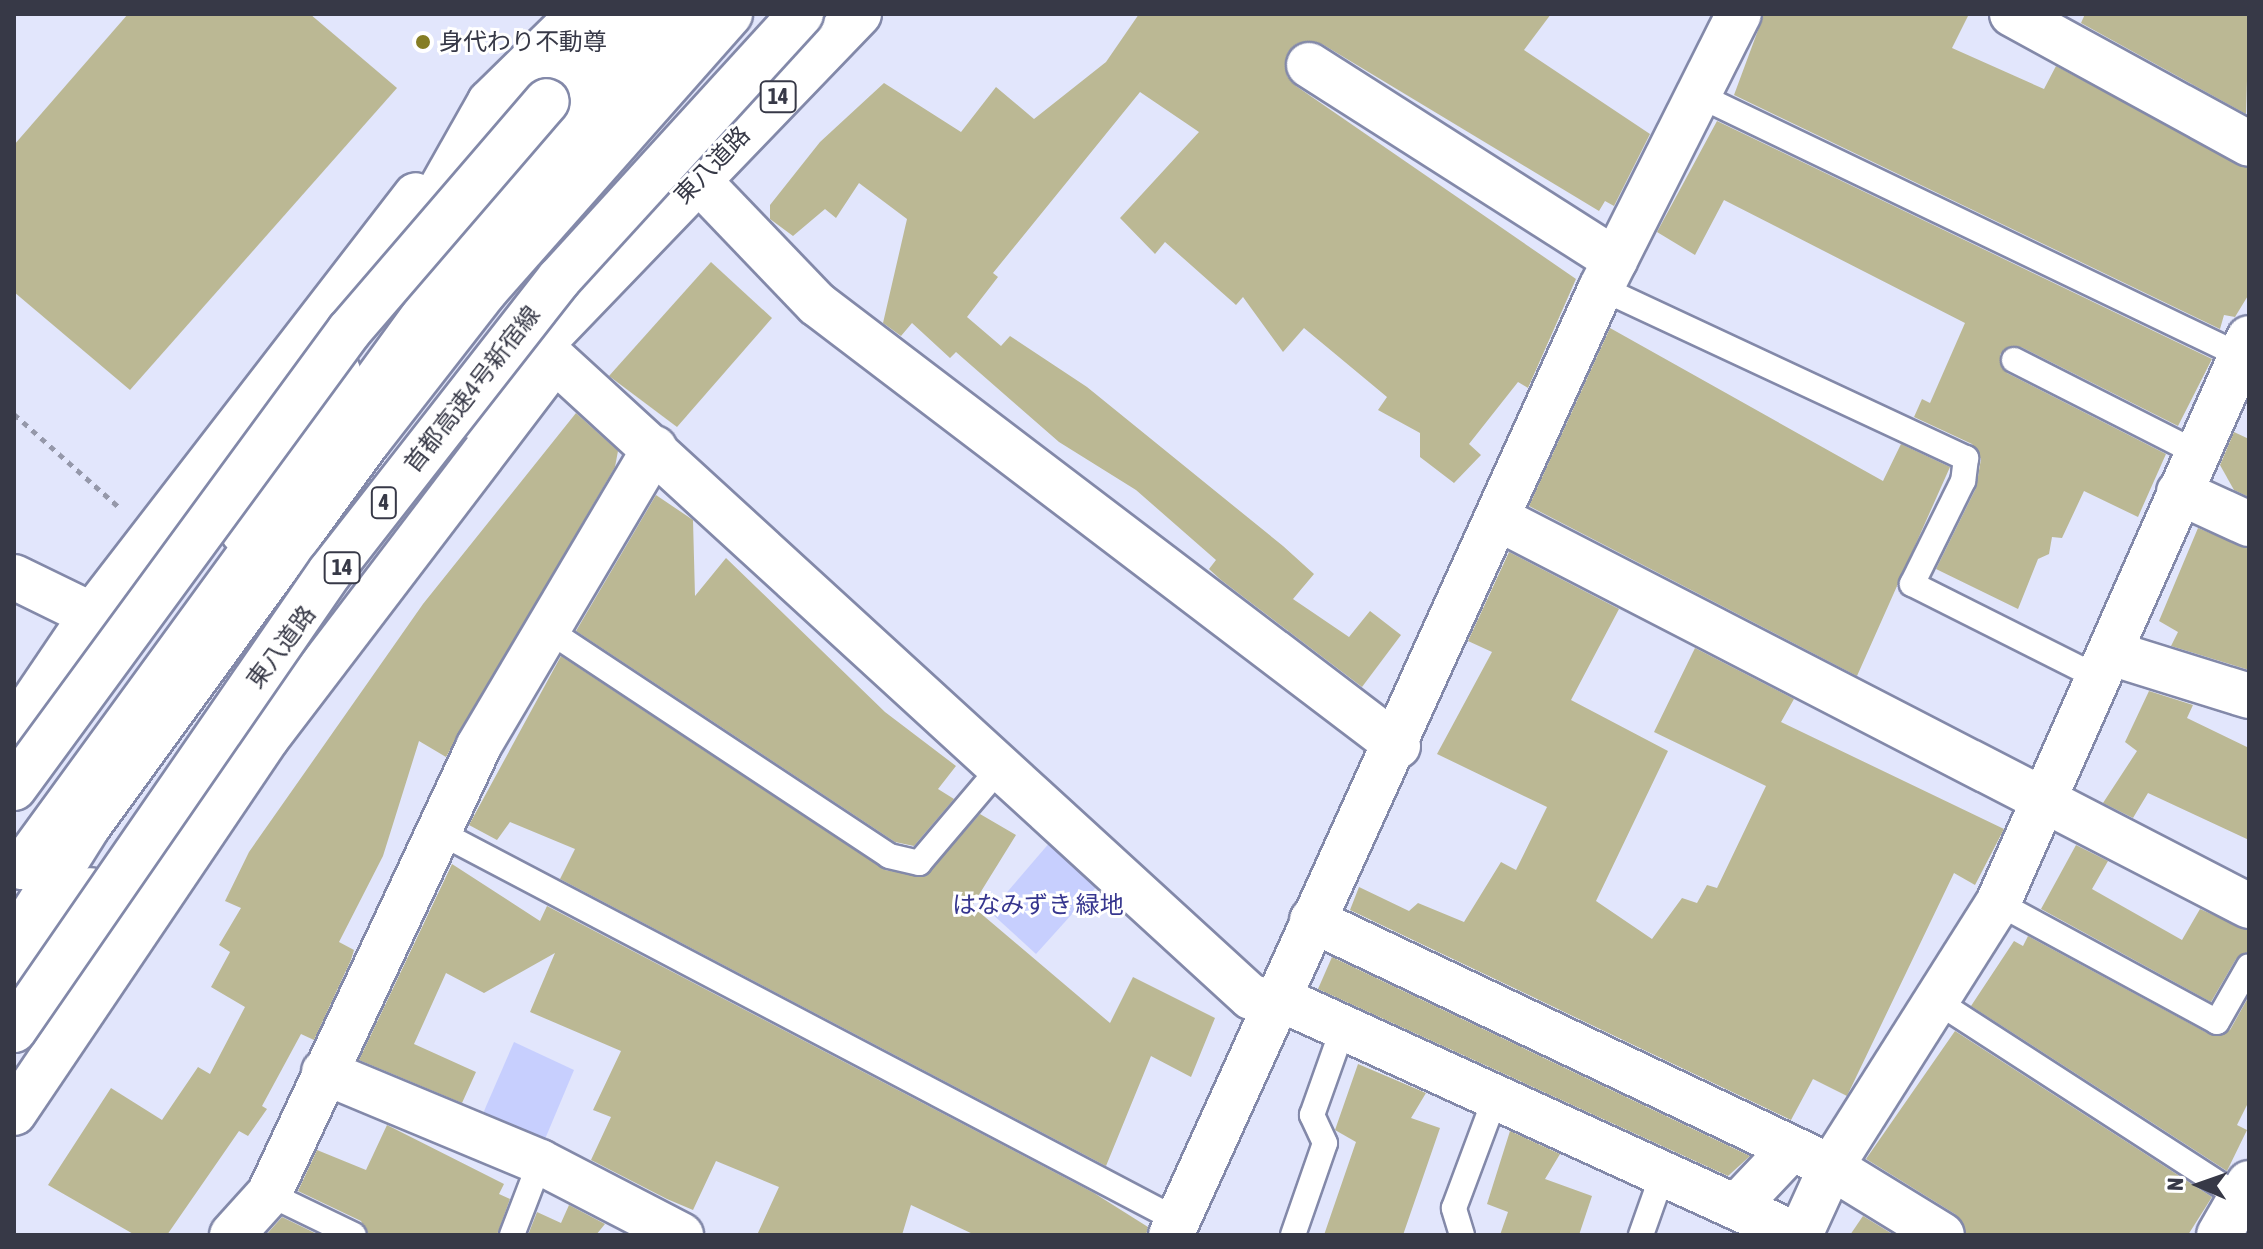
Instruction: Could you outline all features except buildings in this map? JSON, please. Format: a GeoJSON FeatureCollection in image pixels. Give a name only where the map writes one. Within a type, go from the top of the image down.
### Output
{"type":"FeatureCollection","features":[{"type":"Feature","properties":{"kind":"main road"},"geometry":{"type":"LineString","coordinates":[[14,730],[92,615],[490,102],[580,14]]}},
{"type":"Feature","properties":{"kind":"main road"},"geometry":{"type":"LineString","coordinates":[[14,788],[349,331],[547,101],[632,14]]}},
{"type":"Feature","properties":{"kind":"main road","name":"首都高速4号新宿線"},"geometry":{"type":"LineString","coordinates":[[14,1030],[330,572],[559,279],[801,14]]}},
{"type":"Feature","properties":{"kind":"main road","name":"東八道路"},"geometry":{"type":"LineString","coordinates":[[14,980],[126,850],[397,495],[697,179],[859,14]]}},
{"type":"Feature","properties":{"kind":"main road"},"geometry":{"type":"LineString","coordinates":[[1174,1228],[1312,920],[1398,746],[1429,670],[1608,274],[1739,14]]}},
{"type":"Feature","properties":{"kind":"main road"},"geometry":{"type":"LineString","coordinates":[[2012,14],[2062,26],[2249,144]]}},
{"type":"Feature","properties":{"kind":"main road"},"geometry":{"type":"LineString","coordinates":[[18,873],[494,219],[711,18]]}},
{"type":"Feature","properties":{"kind":"main road"},"geometry":{"type":"LineString","coordinates":[[14,944],[89,825],[379,428],[485,291],[711,18]]}},
{"type":"Feature","properties":{"kind":"main road"},"geometry":{"type":"LineString","coordinates":[[1309,65],[1608,274]]}},
{"type":"Feature","properties":{"kind":"main road"},"geometry":{"type":"LineString","coordinates":[[18,873],[279,476],[490,102]]}},
{"type":"Feature","properties":{"kind":"main road"},"geometry":{"type":"LineString","coordinates":[[14,1113],[267,738],[697,179],[817,304],[1398,746]]}},
{"type":"Feature","properties":{"kind":"main road"},"geometry":{"type":"LineString","coordinates":[[555,360],[655,448],[998,770],[1251,997],[1343,1028],[1494,1101],[1798,1235],[1831,1167],[1998,903],[2245,347]]}},
{"type":"Feature","properties":{"kind":"main road"},"geometry":{"type":"LineString","coordinates":[[232,1235],[269,1194],[478,747],[655,448]]}},
{"type":"Feature","properties":{"kind":"main road"},"geometry":{"type":"LineString","coordinates":[[2188,473],[2249,524]]}},
{"type":"Feature","properties":{"kind":"main road"},"geometry":{"type":"LineString","coordinates":[[1499,519],[2249,906]]}},
{"type":"Feature","properties":{"kind":"main road"},"geometry":{"type":"LineString","coordinates":[[14,577],[92,615]]}},
{"type":"Feature","properties":{"kind":"main road"},"geometry":{"type":"LineString","coordinates":[[2105,666],[2249,696]]}},
{"type":"Feature","properties":{"kind":"main road"},"geometry":{"type":"LineString","coordinates":[[1312,920],[1831,1167],[1942,1235]]}},
{"type":"Feature","properties":{"kind":"main road"},"geometry":{"type":"LineString","coordinates":[[324,1072],[540,1162],[681,1235]]}},
{"type":"Feature","properties":{"kind":"main road"},"geometry":{"type":"LineString","coordinates":[[1736,1207],[1791,1149]]}},
{"type":"Feature","properties":{"kind":"main road"},"geometry":{"type":"LineString","coordinates":[[2219,1235],[2245,1191]]}},
{"type":"Feature","properties":{"kind":"lane"},"geometry":{"type":"LineString","coordinates":[[1698,95],[2245,347]]}},
{"type":"Feature","properties":{"kind":"lane"},"geometry":{"type":"LineString","coordinates":[[1608,274],[1966,458],[1963,481],[1912,584],[2105,666]]}},
{"type":"Feature","properties":{"kind":"lane"},"geometry":{"type":"LineString","coordinates":[[2014,360],[2188,473]]}},
{"type":"Feature","properties":{"kind":"lane"},"geometry":{"type":"LineString","coordinates":[[548,630],[889,856],[919,863],[998,770]]}},
{"type":"Feature","properties":{"kind":"lane"},"geometry":{"type":"LineString","coordinates":[[439,832],[1174,1228]]}},
{"type":"Feature","properties":{"kind":"lane"},"geometry":{"type":"LineString","coordinates":[[1998,903],[2217,1022],[2249,966]]}},
{"type":"Feature","properties":{"kind":"lane"},"geometry":{"type":"LineString","coordinates":[[1938,1002],[2245,1191]]}},
{"type":"Feature","properties":{"kind":"lane"},"geometry":{"type":"LineString","coordinates":[[1293,1235],[1325,1143],[1312,1115],[1343,1028]]}},
{"type":"Feature","properties":{"kind":"lane"},"geometry":{"type":"LineString","coordinates":[[1462,1235],[1454,1208],[1494,1101]]}},
{"type":"Feature","properties":{"kind":"lane"},"geometry":{"type":"LineString","coordinates":[[512,1235],[540,1162]]}},
{"type":"Feature","properties":{"kind":"lane"},"geometry":{"type":"LineString","coordinates":[[1641,1235],[1663,1173]]}},
{"type":"Feature","properties":{"kind":"lane"},"geometry":{"type":"LineString","coordinates":[[269,1194],[354,1235]]}},
{"type":"Feature","properties":{"kind":"path"},"geometry":{"type":"LineString","coordinates":[[14,414],[122,511]]}},
{"type":"Feature","properties":{"kind":"green space","name":"はなみずき 緑地"},"geometry":{"type":"Polygon","coordinates":[[[1051,841],[1100,883],[1036,954],[990,912],[1051,841]]]}},
{"type":"Feature","properties":{"kind":"green space"},"geometry":{"type":"Polygon","coordinates":[[[514,1042],[574,1070],[540,1151],[481,1118],[514,1042]]]}},
{"type":"Feature","properties":{"kind":"place","name":"身代わり不動尊"},"geometry":{"type":"Point","coordinates":[423,42]}}]}
